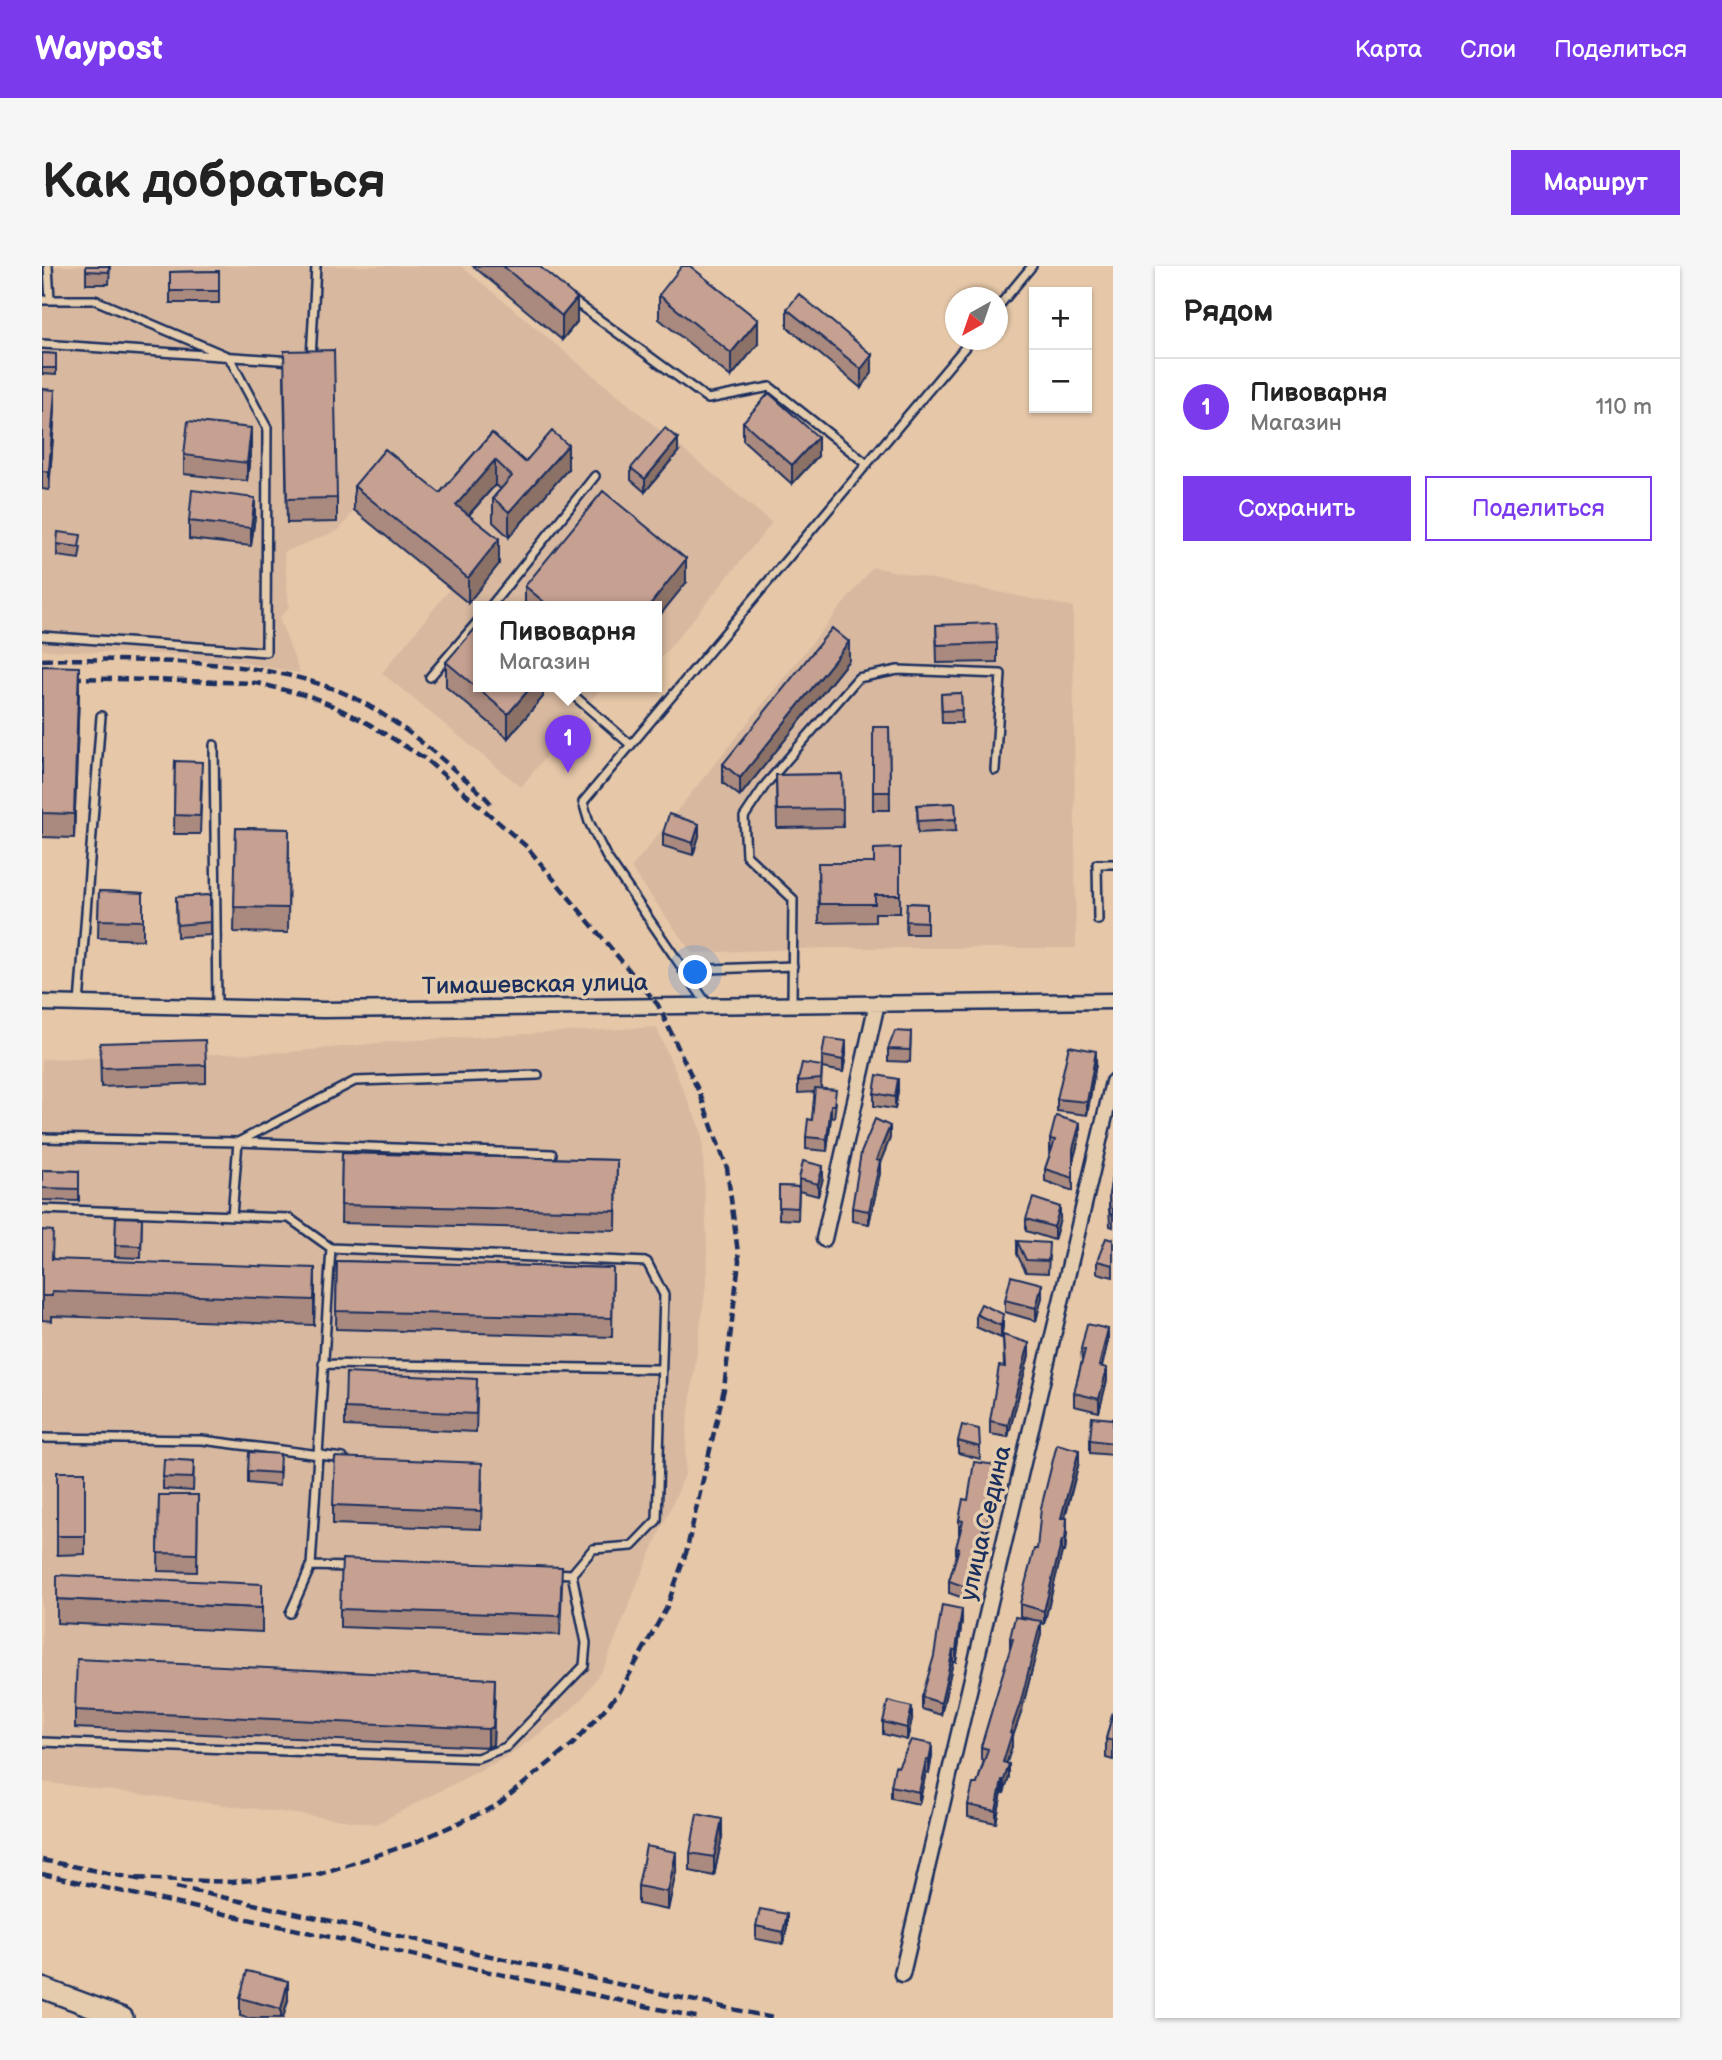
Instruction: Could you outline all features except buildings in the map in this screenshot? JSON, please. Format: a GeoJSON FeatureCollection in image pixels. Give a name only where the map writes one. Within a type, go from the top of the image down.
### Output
{"type":"FeatureCollection","features":[{"type":"Feature","properties":{"kind":"main road"},"geometry":{"type":"LineString","coordinates":[[42,1988],[86,2010],[122,2018]]}},
{"type":"Feature","properties":{"kind":"street","name":"Тимашевская улица"},"geometry":{"type":"LineString","coordinates":[[42,1003],[323,1010],[792,1003],[1113,1002]]}},
{"type":"Feature","properties":{"kind":"street"},"geometry":{"type":"LineString","coordinates":[[824,1239],[877,1003]]}},
{"type":"Feature","properties":{"kind":"street","name":"улица Седина"},"geometry":{"type":"LineString","coordinates":[[902,1974],[1113,1082]]}},
{"type":"Feature","properties":{"kind":"lane"},"geometry":{"type":"LineString","coordinates":[[42,636],[266,652],[267,428],[229,357],[95,300],[46,300],[48,266]]}},
{"type":"Feature","properties":{"kind":"lane"},"geometry":{"type":"LineString","coordinates":[[42,344],[311,363],[316,266]]}},
{"type":"Feature","properties":{"kind":"lane"},"geometry":{"type":"LineString","coordinates":[[1008,295],[1032,266]]}},
{"type":"Feature","properties":{"kind":"lane"},"geometry":{"type":"LineString","coordinates":[[568,296],[708,399],[771,387],[867,464]]}},
{"type":"Feature","properties":{"kind":"lane"},"geometry":{"type":"LineString","coordinates":[[707,1004],[607,856],[589,822],[583,802],[963,350]]}},
{"type":"Feature","properties":{"kind":"lane"},"geometry":{"type":"LineString","coordinates":[[494,601],[595,476]]}},
{"type":"Feature","properties":{"kind":"lane"},"geometry":{"type":"LineString","coordinates":[[430,677],[473,627]]}},
{"type":"Feature","properties":{"kind":"lane"},"geometry":{"type":"LineString","coordinates":[[792,1003],[793,899],[746,855],[744,817],[766,784],[858,678],[898,670],[1000,674],[995,770]]}},
{"type":"Feature","properties":{"kind":"lane"},"geometry":{"type":"LineString","coordinates":[[570,692],[631,745]]}},
{"type":"Feature","properties":{"kind":"lane"},"geometry":{"type":"LineString","coordinates":[[79,1004],[101,716]]}},
{"type":"Feature","properties":{"kind":"lane"},"geometry":{"type":"LineString","coordinates":[[214,745],[217,1007]]}},
{"type":"Feature","properties":{"kind":"lane"},"geometry":{"type":"LineString","coordinates":[[1098,920],[1097,864],[1113,864]]}},
{"type":"Feature","properties":{"kind":"lane"},"geometry":{"type":"LineString","coordinates":[[683,970],[793,965]]}},
{"type":"Feature","properties":{"kind":"lane"},"geometry":{"type":"LineString","coordinates":[[238,1142],[355,1081],[538,1075]]}},
{"type":"Feature","properties":{"kind":"lane"},"geometry":{"type":"LineString","coordinates":[[42,1138],[238,1142],[552,1154]]}},
{"type":"Feature","properties":{"kind":"lane"},"geometry":{"type":"LineString","coordinates":[[232,1216],[238,1142]]}},
{"type":"Feature","properties":{"kind":"lane"},"geometry":{"type":"LineString","coordinates":[[42,1209],[289,1218],[331,1248],[646,1262],[664,1295],[657,1521],[632,1546],[593,1549],[572,1574]]}},
{"type":"Feature","properties":{"kind":"lane"},"geometry":{"type":"LineString","coordinates":[[290,1613],[311,1566],[331,1248]]}},
{"type":"Feature","properties":{"kind":"lane"},"geometry":{"type":"LineString","coordinates":[[323,1364],[660,1369]]}},
{"type":"Feature","properties":{"kind":"lane"},"geometry":{"type":"LineString","coordinates":[[42,1438],[202,1440],[356,1459]]}},
{"type":"Feature","properties":{"kind":"lane"},"geometry":{"type":"LineString","coordinates":[[311,1566],[352,1567]]}},
{"type":"Feature","properties":{"kind":"lane"},"geometry":{"type":"LineString","coordinates":[[544,1573],[572,1574]]}},
{"type":"Feature","properties":{"kind":"lane"},"geometry":{"type":"LineString","coordinates":[[42,1742],[477,1758],[506,1747],[530,1719],[562,1691],[584,1666],[586,1643],[572,1574]]}},
{"type":"Feature","properties":{"kind":"shaded area"},"geometry":{"type":"Polygon","coordinates":[[[42,266],[461,266],[772,523],[662,657],[662,601],[473,601],[473,692],[598,692],[521,787],[382,673],[450,589],[354,511],[339,530],[284,552],[289,607],[279,618],[300,673],[230,660],[228,663],[188,660],[188,655],[42,650],[42,266]]]}},
{"type":"Feature","properties":{"kind":"shaded area"},"geometry":{"type":"Polygon","coordinates":[[[873,567],[1073,607],[1076,948],[827,948],[692,953],[631,868],[873,567]]]}},
{"type":"Feature","properties":{"kind":"shaded area"},"geometry":{"type":"Polygon","coordinates":[[[656,1027],[702,1133],[708,1269],[687,1427],[685,1475],[605,1665],[582,1699],[564,1716],[510,1755],[376,1824],[42,1782],[42,1059],[290,1052],[398,1041],[656,1027]]]}},
{"type":"Feature","properties":{"kind":"railway"},"geometry":{"type":"LineString","coordinates":[[42,660],[223,665],[274,672],[322,685],[360,701],[400,726],[478,790],[493,806]]}},
{"type":"Feature","properties":{"kind":"railway"},"geometry":{"type":"LineString","coordinates":[[42,677],[257,683],[312,697],[331,705],[369,724],[424,758],[527,847],[658,1005],[700,1094],[727,1168],[739,1261],[724,1389],[686,1553],[666,1609],[619,1693],[573,1744],[496,1806],[414,1843],[319,1874],[231,1882],[132,1878]]}},
{"type":"Feature","properties":{"kind":"railway"},"geometry":{"type":"LineString","coordinates":[[42,1860],[142,1880]]}},
{"type":"Feature","properties":{"kind":"railway"},"geometry":{"type":"LineString","coordinates":[[42,1874],[700,2018]]}},
{"type":"Feature","properties":{"kind":"railway"},"geometry":{"type":"LineString","coordinates":[[176,1887],[773,2018]]}},
{"type":"Feature","properties":{"kind":"place","name":"Пивоварня"},"geometry":{"type":"Point","coordinates":[568,773]}}]}
